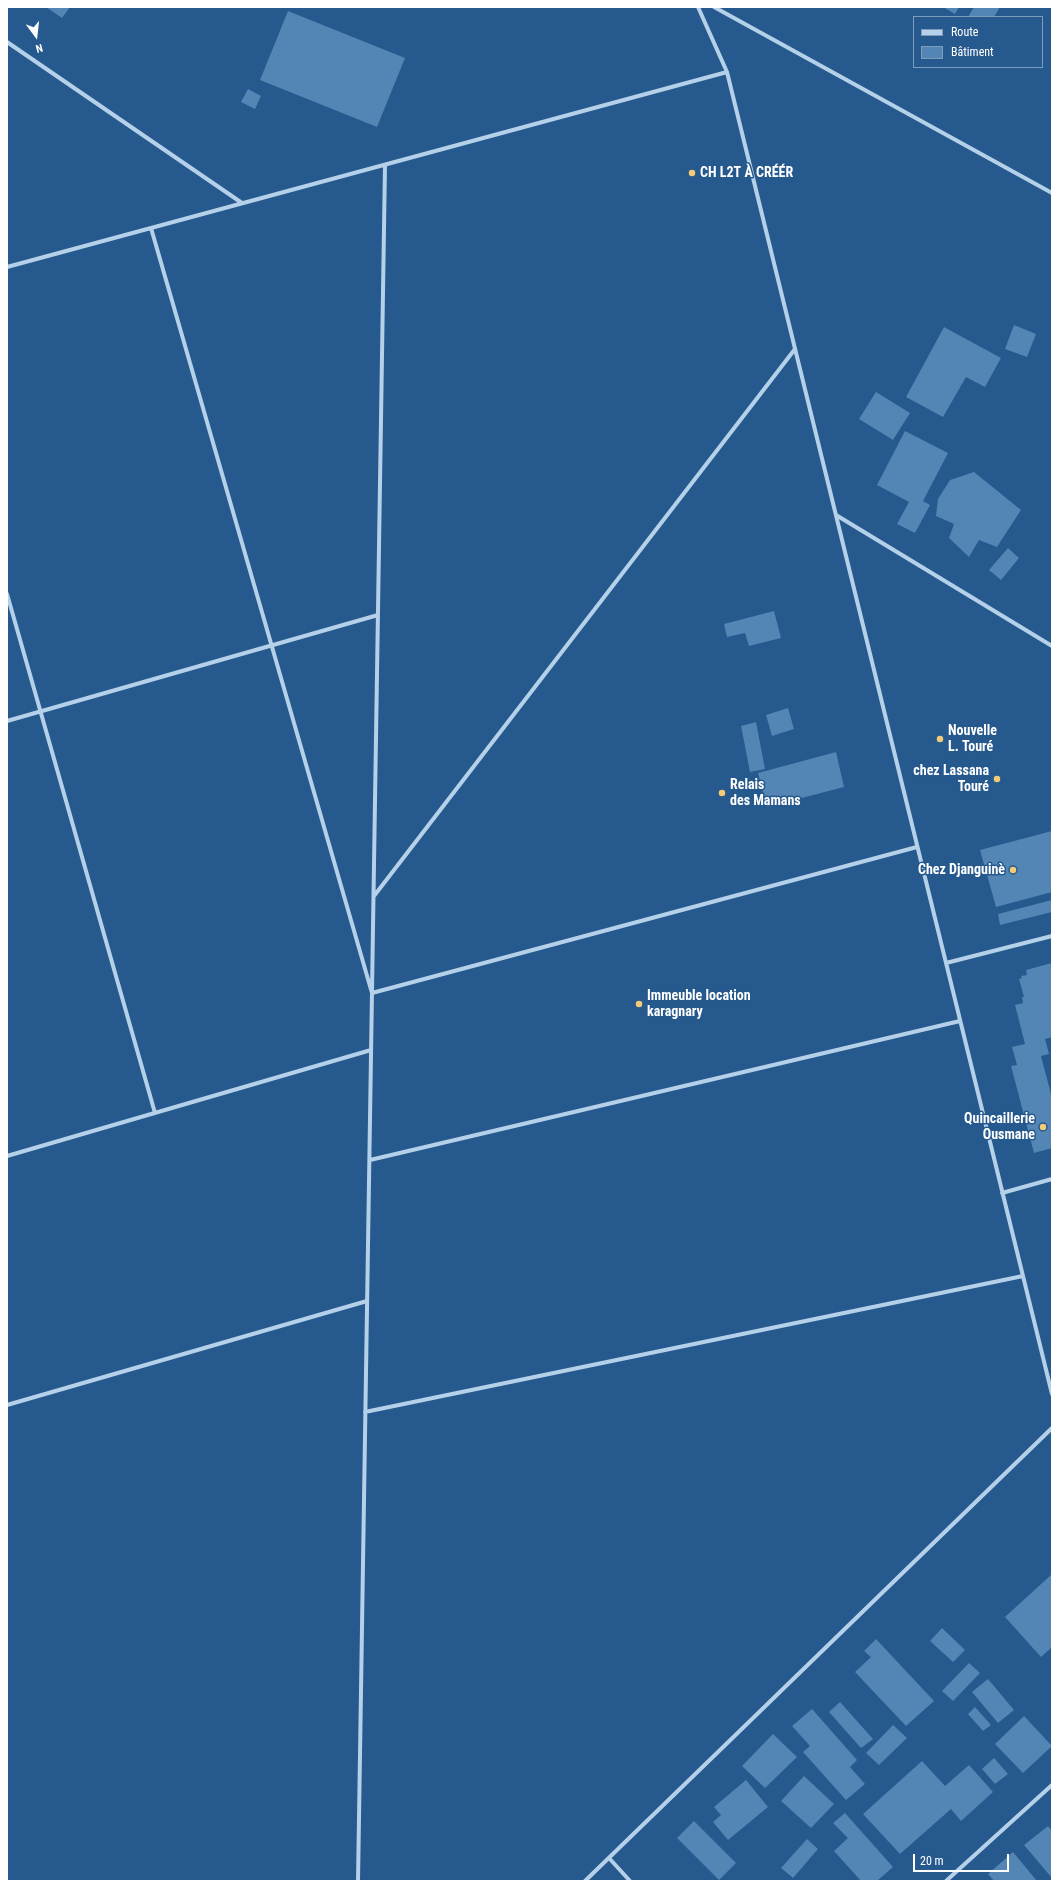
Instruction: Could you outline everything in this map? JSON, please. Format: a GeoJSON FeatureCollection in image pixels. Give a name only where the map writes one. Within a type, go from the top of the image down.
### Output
{"type":"FeatureCollection","features":[{"type":"Feature","properties":{"kind":"street"},"geometry":{"type":"LineString","coordinates":[[698,7],[727,72],[1052,1394]]}},
{"type":"Feature","properties":{"kind":"street"},"geometry":{"type":"LineString","coordinates":[[714,7],[1052,193]]}},
{"type":"Feature","properties":{"kind":"street"},"geometry":{"type":"LineString","coordinates":[[7,42],[242,203]]}},
{"type":"Feature","properties":{"kind":"street"},"geometry":{"type":"LineString","coordinates":[[7,267],[727,72]]}},
{"type":"Feature","properties":{"kind":"street"},"geometry":{"type":"LineString","coordinates":[[358,1881],[385,165]]}},
{"type":"Feature","properties":{"kind":"street"},"geometry":{"type":"LineString","coordinates":[[151,228],[372,994]]}},
{"type":"Feature","properties":{"kind":"street"},"geometry":{"type":"LineString","coordinates":[[374,897],[795,349]]}},
{"type":"Feature","properties":{"kind":"street"},"geometry":{"type":"LineString","coordinates":[[836,515],[1052,646]]}},
{"type":"Feature","properties":{"kind":"street"},"geometry":{"type":"LineString","coordinates":[[7,594],[155,1113]]}},
{"type":"Feature","properties":{"kind":"street"},"geometry":{"type":"LineString","coordinates":[[7,721],[378,615]]}},
{"type":"Feature","properties":{"kind":"street"},"geometry":{"type":"LineString","coordinates":[[372,994],[917,847]]}},
{"type":"Feature","properties":{"kind":"street"},"geometry":{"type":"LineString","coordinates":[[946,963],[1052,936]]}},
{"type":"Feature","properties":{"kind":"street"},"geometry":{"type":"LineString","coordinates":[[370,1160],[960,1021]]}},
{"type":"Feature","properties":{"kind":"street"},"geometry":{"type":"LineString","coordinates":[[7,1156],[371,1050]]}},
{"type":"Feature","properties":{"kind":"street"},"geometry":{"type":"LineString","coordinates":[[1002,1193],[1052,1179]]}},
{"type":"Feature","properties":{"kind":"street"},"geometry":{"type":"LineString","coordinates":[[365,1412],[1023,1276]]}},
{"type":"Feature","properties":{"kind":"street"},"geometry":{"type":"LineString","coordinates":[[7,1405],[367,1301]]}},
{"type":"Feature","properties":{"kind":"street"},"geometry":{"type":"LineString","coordinates":[[585,1881],[1052,1428]]}},
{"type":"Feature","properties":{"kind":"street"},"geometry":{"type":"LineString","coordinates":[[946,1881],[1052,1785]]}},
{"type":"Feature","properties":{"kind":"street"},"geometry":{"type":"LineString","coordinates":[[609,1858],[630,1881]]}},
{"type":"Feature","properties":{"kind":"building"},"geometry":{"type":"Polygon","coordinates":[[[46,7],[70,7],[62,18],[46,7]]]}},
{"type":"Feature","properties":{"kind":"building"},"geometry":{"type":"Polygon","coordinates":[[[943,7],[959,7],[955,14],[943,7]]]}},
{"type":"Feature","properties":{"kind":"building"},"geometry":{"type":"Polygon","coordinates":[[[974,7],[1000,7],[995,16],[969,16],[974,7]]]}},
{"type":"Feature","properties":{"kind":"building"},"geometry":{"type":"Polygon","coordinates":[[[288,11],[405,58],[377,127],[260,80],[288,11]]]}},
{"type":"Feature","properties":{"kind":"building"},"geometry":{"type":"Polygon","coordinates":[[[248,89],[261,96],[255,109],[241,102],[248,89]]]}},
{"type":"Feature","properties":{"kind":"building"},"geometry":{"type":"Polygon","coordinates":[[[1014,325],[1036,334],[1027,357],[1005,349],[1014,325]]]}},
{"type":"Feature","properties":{"kind":"building"},"geometry":{"type":"Polygon","coordinates":[[[944,327],[1001,358],[985,387],[966,377],[943,417],[906,397],[944,327]]]}},
{"type":"Feature","properties":{"kind":"building"},"geometry":{"type":"Polygon","coordinates":[[[876,392],[910,413],[893,440],[859,419],[876,392]]]}},
{"type":"Feature","properties":{"kind":"building"},"geometry":{"type":"Polygon","coordinates":[[[905,431],[948,453],[923,501],[930,505],[915,533],[897,524],[909,502],[877,485],[905,431]]]}},
{"type":"Feature","properties":{"kind":"building"},"geometry":{"type":"Polygon","coordinates":[[[974,472],[1021,510],[997,547],[979,540],[969,557],[949,538],[954,524],[936,516],[938,499],[950,480],[974,472]]]}},
{"type":"Feature","properties":{"kind":"building"},"geometry":{"type":"Polygon","coordinates":[[[1008,548],[1019,558],[1001,580],[989,570],[1008,548]]]}},
{"type":"Feature","properties":{"kind":"building"},"geometry":{"type":"Polygon","coordinates":[[[774,611],[781,638],[749,646],[745,633],[727,637],[724,624],[774,611]]]}},
{"type":"Feature","properties":{"kind":"building"},"geometry":{"type":"Polygon","coordinates":[[[788,708],[794,729],[772,736],[766,715],[788,708]]]}},
{"type":"Feature","properties":{"kind":"building"},"geometry":{"type":"Polygon","coordinates":[[[756,722],[765,769],[750,772],[741,726],[756,722]]]}},
{"type":"Feature","properties":{"kind":"building"},"geometry":{"type":"Polygon","coordinates":[[[836,752],[844,787],[767,807],[758,773],[836,752]]]}},
{"type":"Feature","properties":{"kind":"building"},"geometry":{"type":"Polygon","coordinates":[[[1052,831],[1052,892],[996,907],[980,850],[1052,831]]]}},
{"type":"Feature","properties":{"kind":"building"},"geometry":{"type":"Polygon","coordinates":[[[1052,900],[1052,912],[1000,925],[998,914],[1052,900]]]}},
{"type":"Feature","properties":{"kind":"building"},"geometry":{"type":"Polygon","coordinates":[[[1052,963],[1052,1037],[1045,1039],[1049,1054],[1041,1056],[1052,1098],[1052,1148],[1034,1153],[1011,1066],[1017,1065],[1012,1047],[1025,1044],[1015,1005],[1023,1003],[1022,997],[1024,997],[1019,979],[1022,978],[1021,976],[1027,975],[1026,970],[1052,963]]]}},
{"type":"Feature","properties":{"kind":"building"},"geometry":{"type":"Polygon","coordinates":[[[1052,1574],[1052,1647],[1041,1657],[1005,1617],[1052,1574]]]}},
{"type":"Feature","properties":{"kind":"building"},"geometry":{"type":"Polygon","coordinates":[[[942,1628],[965,1650],[953,1662],[930,1641],[942,1628]]]}},
{"type":"Feature","properties":{"kind":"building"},"geometry":{"type":"Polygon","coordinates":[[[876,1639],[934,1701],[906,1726],[855,1672],[871,1657],[864,1651],[876,1639]]]}},
{"type":"Feature","properties":{"kind":"building"},"geometry":{"type":"Polygon","coordinates":[[[969,1663],[980,1673],[953,1701],[942,1691],[969,1663]]]}},
{"type":"Feature","properties":{"kind":"building"},"geometry":{"type":"Polygon","coordinates":[[[988,1679],[1014,1710],[998,1723],[972,1692],[988,1679]]]}},
{"type":"Feature","properties":{"kind":"building"},"geometry":{"type":"Polygon","coordinates":[[[840,1702],[873,1739],[861,1748],[829,1712],[840,1702]]]}},
{"type":"Feature","properties":{"kind":"building"},"geometry":{"type":"Polygon","coordinates":[[[975,1707],[991,1725],[983,1731],[968,1714],[975,1707]]]}},
{"type":"Feature","properties":{"kind":"building"},"geometry":{"type":"Polygon","coordinates":[[[812,1709],[857,1760],[850,1767],[865,1784],[846,1800],[803,1752],[810,1746],[792,1726],[812,1709]]]}},
{"type":"Feature","properties":{"kind":"building"},"geometry":{"type":"Polygon","coordinates":[[[1024,1716],[1052,1746],[1023,1773],[995,1744],[1024,1716]]]}},
{"type":"Feature","properties":{"kind":"building"},"geometry":{"type":"Polygon","coordinates":[[[893,1725],[907,1738],[879,1765],[866,1753],[893,1725]]]}},
{"type":"Feature","properties":{"kind":"building"},"geometry":{"type":"Polygon","coordinates":[[[773,1734],[797,1757],[765,1788],[742,1766],[773,1734]]]}},
{"type":"Feature","properties":{"kind":"building"},"geometry":{"type":"Polygon","coordinates":[[[994,1758],[1008,1774],[995,1784],[982,1769],[994,1758]]]}},
{"type":"Feature","properties":{"kind":"building"},"geometry":{"type":"Polygon","coordinates":[[[922,1761],[945,1786],[969,1765],[993,1792],[961,1821],[951,1809],[900,1854],[863,1814],[922,1761]]]}},
{"type":"Feature","properties":{"kind":"building"},"geometry":{"type":"Polygon","coordinates":[[[804,1776],[834,1804],[811,1828],[781,1801],[804,1776]]]}},
{"type":"Feature","properties":{"kind":"building"},"geometry":{"type":"Polygon","coordinates":[[[746,1780],[768,1807],[728,1840],[713,1822],[721,1815],[714,1807],[746,1780]]]}},
{"type":"Feature","properties":{"kind":"building"},"geometry":{"type":"Polygon","coordinates":[[[845,1813],[893,1867],[877,1881],[861,1881],[834,1851],[848,1838],[833,1823],[845,1813]]]}},
{"type":"Feature","properties":{"kind":"building"},"geometry":{"type":"Polygon","coordinates":[[[694,1821],[736,1863],[719,1880],[677,1838],[694,1821]]]}},
{"type":"Feature","properties":{"kind":"building"},"geometry":{"type":"Polygon","coordinates":[[[1048,1826],[1052,1831],[1052,1878],[1024,1845],[1048,1826]]]}},
{"type":"Feature","properties":{"kind":"building"},"geometry":{"type":"Polygon","coordinates":[[[807,1839],[818,1849],[793,1878],[781,1868],[807,1839]]]}},
{"type":"Feature","properties":{"kind":"building"},"geometry":{"type":"Polygon","coordinates":[[[1013,1852],[1037,1881],[994,1881],[988,1874],[1013,1852]]]}},
{"type":"Feature","properties":{"kind":"place","name":"CH L2T À CRÉÉR"},"geometry":{"type":"Point","coordinates":[692,173]}},
{"type":"Feature","properties":{"kind":"place","name":"Nouvelle L. Touré"},"geometry":{"type":"Point","coordinates":[940,739]}},
{"type":"Feature","properties":{"kind":"place","name":"chez Lassana Touré"},"geometry":{"type":"Point","coordinates":[997,779]}},
{"type":"Feature","properties":{"kind":"place","name":"Relais des Mamans"},"geometry":{"type":"Point","coordinates":[722,793]}},
{"type":"Feature","properties":{"kind":"place","name":"Chez Djanguinè"},"geometry":{"type":"Point","coordinates":[1013,870]}},
{"type":"Feature","properties":{"kind":"place","name":"Immeuble location karagnary"},"geometry":{"type":"Point","coordinates":[639,1004]}},
{"type":"Feature","properties":{"kind":"place","name":"Quincaillerie Ousmane"},"geometry":{"type":"Point","coordinates":[1043,1127]}}]}
